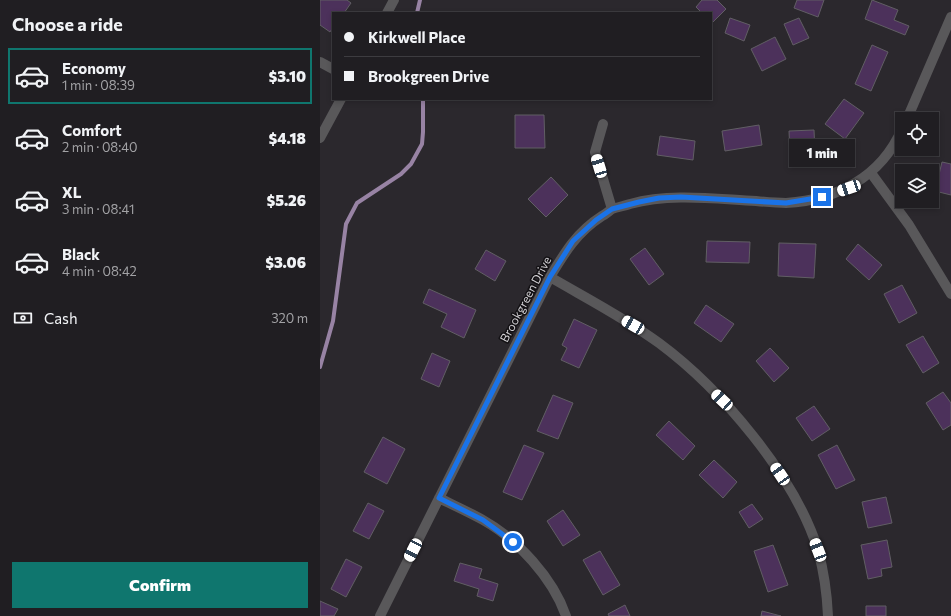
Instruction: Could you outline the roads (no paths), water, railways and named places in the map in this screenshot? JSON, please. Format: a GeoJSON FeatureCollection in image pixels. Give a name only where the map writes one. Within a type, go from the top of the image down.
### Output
{"type":"FeatureCollection","features":[{"type":"Feature","properties":{"kind":"street"},"geometry":{"type":"LineString","coordinates":[[388,12],[394,0]]}},
{"type":"Feature","properties":{"kind":"street"},"geometry":{"type":"LineString","coordinates":[[909,112],[951,17]]}},
{"type":"Feature","properties":{"kind":"street"},"geometry":{"type":"LineString","coordinates":[[320,62],[332,68]]}},
{"type":"Feature","properties":{"kind":"street"},"geometry":{"type":"LineString","coordinates":[[320,138],[340,100]]}},
{"type":"Feature","properties":{"kind":"street"},"geometry":{"type":"LineString","coordinates":[[603,124],[595,152],[612,209]]}},
{"type":"Feature","properties":{"kind":"street","name":"Brookgreen Drive"},"geometry":{"type":"LineString","coordinates":[[380,616],[550,277],[573,241],[596,220],[612,209],[652,199],[681,197],[786,203],[822,197],[849,188],[871,173],[888,154],[895,142]]}},
{"type":"Feature","properties":{"kind":"street"},"geometry":{"type":"LineString","coordinates":[[871,173],[909,225],[951,294]]}},
{"type":"Feature","properties":{"kind":"street"},"geometry":{"type":"LineString","coordinates":[[550,277],[633,325],[659,343],[683,363],[722,400],[762,448],[797,501],[807,522],[818,550],[825,577],[828,616]]}},
{"type":"Feature","properties":{"kind":"street"},"geometry":{"type":"LineString","coordinates":[[439,498],[483,520],[513,542],[545,576],[556,594],[566,616]]}},
{"type":"Feature","properties":{"kind":"waterway"},"geometry":{"type":"LineString","coordinates":[[417,12],[420,0]]}},
{"type":"Feature","properties":{"kind":"waterway"},"geometry":{"type":"LineString","coordinates":[[320,367],[333,321],[346,224],[357,203],[401,174],[411,164],[422,144],[423,100]]}}]}
